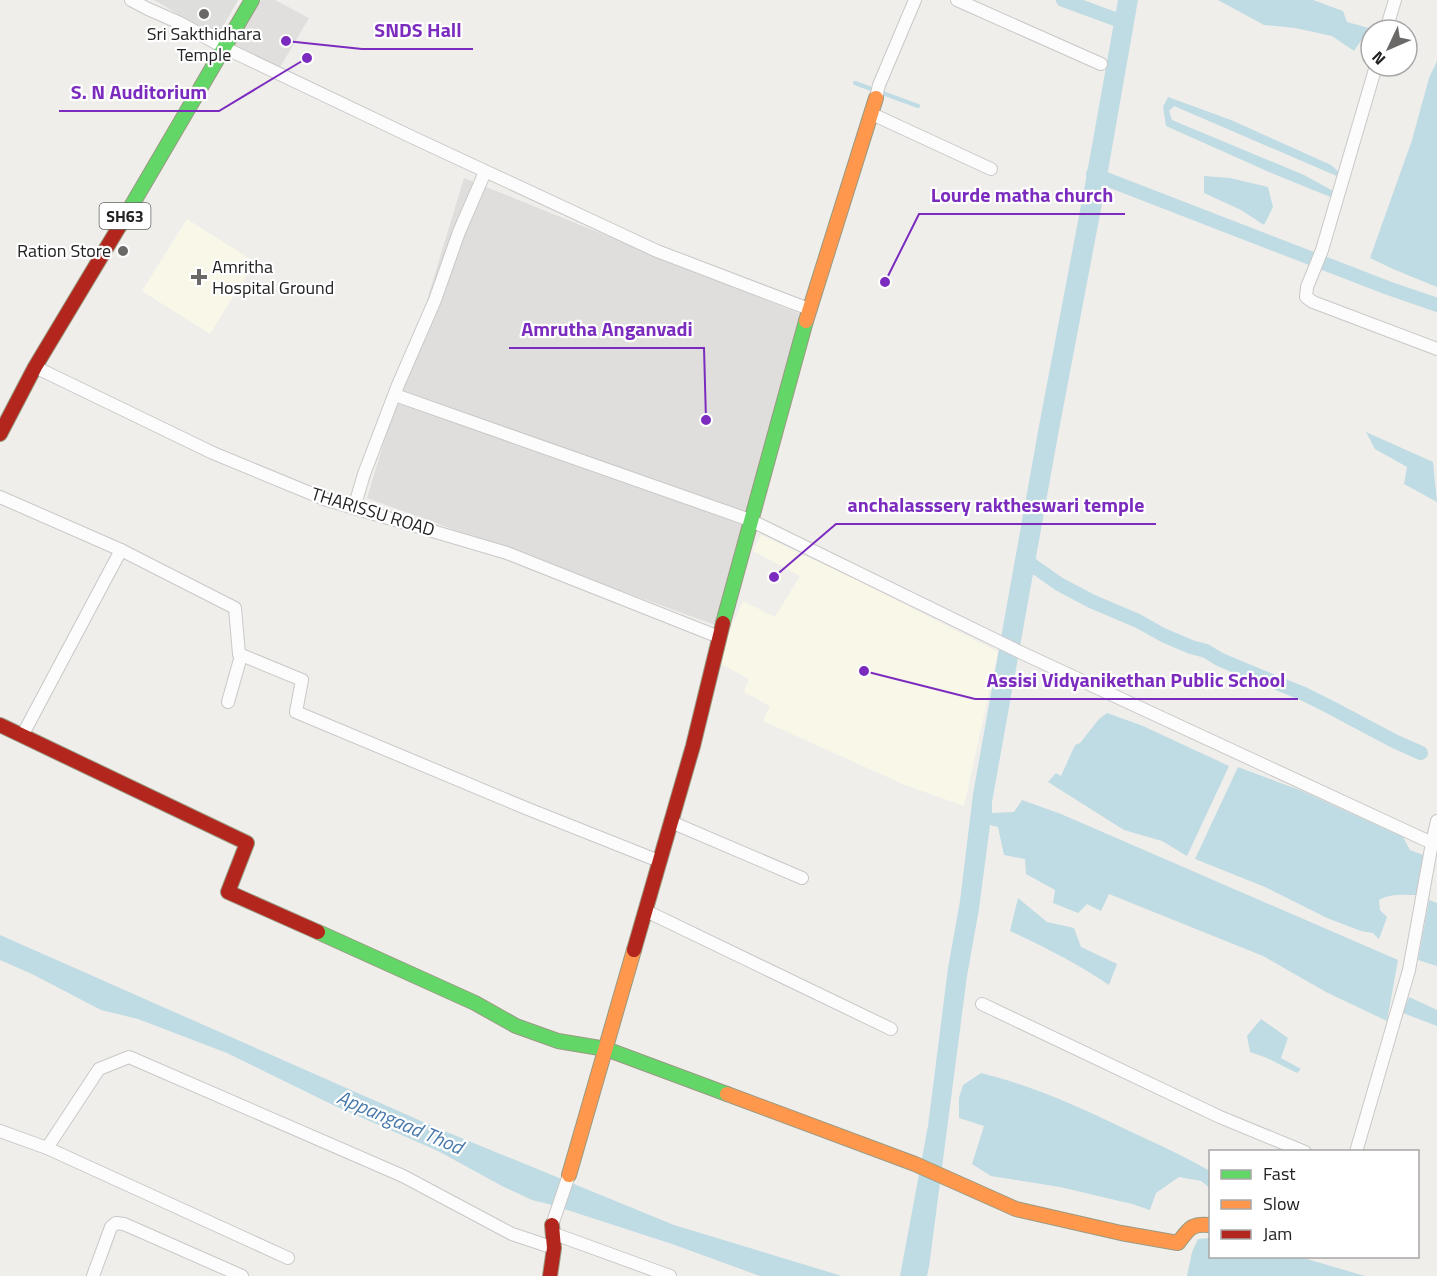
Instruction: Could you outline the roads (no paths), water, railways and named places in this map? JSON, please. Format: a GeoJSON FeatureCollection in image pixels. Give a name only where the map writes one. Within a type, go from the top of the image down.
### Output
{"type":"FeatureCollection","features":[{"type":"Feature","properties":{"kind":"street"},"geometry":{"type":"LineString","coordinates":[[131,0],[225,48],[657,251],[809,309]]}},
{"type":"Feature","properties":{"kind":"street","name":"SH63"},"geometry":{"type":"LineString","coordinates":[[1,429],[34,367],[252,0]]}},
{"type":"Feature","properties":{"kind":"street"},"geometry":{"type":"LineString","coordinates":[[550,1276],[554,1248],[552,1229],[693,746],[750,520],[809,309],[878,91],[915,0]]}},
{"type":"Feature","properties":{"kind":"street"},"geometry":{"type":"LineString","coordinates":[[957,0],[1101,64]]}},
{"type":"Feature","properties":{"kind":"street"},"geometry":{"type":"LineString","coordinates":[[1390,18],[1395,0]]}},
{"type":"Feature","properties":{"kind":"street"},"geometry":{"type":"LineString","coordinates":[[1372,78],[1307,287],[1306,297],[1313,302],[1437,350]]}},
{"type":"Feature","properties":{"kind":"street"},"geometry":{"type":"LineString","coordinates":[[872,114],[991,169]]}},
{"type":"Feature","properties":{"kind":"street"},"geometry":{"type":"LineString","coordinates":[[354,508],[364,474],[435,300],[459,232],[485,172]]}},
{"type":"Feature","properties":{"kind":"street","name":"THARISSU ROAD"},"geometry":{"type":"LineString","coordinates":[[34,367],[213,453],[327,500],[507,552],[719,637]]}},
{"type":"Feature","properties":{"kind":"street"},"geometry":{"type":"LineString","coordinates":[[395,395],[750,520],[1022,653],[1432,843]]}},
{"type":"Feature","properties":{"kind":"street"},"geometry":{"type":"LineString","coordinates":[[0,497],[121,550],[235,608],[241,656],[228,702]]}},
{"type":"Feature","properties":{"kind":"street"},"geometry":{"type":"LineString","coordinates":[[22,736],[121,550]]}},
{"type":"Feature","properties":{"kind":"street"},"geometry":{"type":"LineString","coordinates":[[239,654],[302,680],[296,712],[659,861]]}},
{"type":"Feature","properties":{"kind":"street"},"geometry":{"type":"LineString","coordinates":[[0,725],[247,843],[228,892],[475,1003],[516,1026],[558,1041],[606,1049],[915,1164],[1016,1209],[1121,1233],[1178,1243],[1193,1225],[1209,1226]]}},
{"type":"Feature","properties":{"kind":"street"},"geometry":{"type":"LineString","coordinates":[[1357,1150],[1409,970],[1437,821]]}},
{"type":"Feature","properties":{"kind":"street"},"geometry":{"type":"LineString","coordinates":[[671,822],[802,878]]}},
{"type":"Feature","properties":{"kind":"street"},"geometry":{"type":"LineString","coordinates":[[646,911],[891,1029]]}},
{"type":"Feature","properties":{"kind":"street"},"geometry":{"type":"LineString","coordinates":[[982,1004],[1220,1117],[1300,1150]]}},
{"type":"Feature","properties":{"kind":"street"},"geometry":{"type":"LineString","coordinates":[[47,1148],[99,1069],[129,1057],[403,1176],[512,1234],[554,1248]]}},
{"type":"Feature","properties":{"kind":"street"},"geometry":{"type":"LineString","coordinates":[[0,1131],[47,1148],[288,1258]]}},
{"type":"Feature","properties":{"kind":"street"},"geometry":{"type":"LineString","coordinates":[[93,1276],[111,1227],[116,1223],[124,1224],[242,1276]]}},
{"type":"Feature","properties":{"kind":"street"},"geometry":{"type":"LineString","coordinates":[[552,1229],[670,1276]]}},
{"type":"Feature","properties":{"kind":"water"},"geometry":{"type":"Polygon","coordinates":[[[1118,0],[1138,0],[992,802],[992,813],[1014,812],[1022,800],[1061,814],[1398,960],[1387,1021],[1326,992],[1263,956],[1109,894],[1101,911],[1087,904],[1078,913],[1053,903],[1055,890],[1026,874],[1025,859],[1004,855],[998,827],[990,825],[967,976],[929,1267],[927,1276],[900,1276],[928,1126],[973,794],[1118,0]]]}},
{"type":"Feature","properties":{"kind":"water"},"geometry":{"type":"Polygon","coordinates":[[[1218,0],[1313,0],[1343,11],[1347,22],[1359,25],[1359,44],[1354,51],[1332,36],[1295,28],[1264,25],[1218,0]]]}},
{"type":"Feature","properties":{"kind":"water"},"geometry":{"type":"Polygon","coordinates":[[[1437,61],[1437,287],[1370,258],[1412,140],[1429,78],[1437,61]]]}},
{"type":"Feature","properties":{"kind":"water"},"geometry":{"type":"Polygon","coordinates":[[[1168,97],[1231,120],[1331,165],[1341,174],[1339,177],[1174,106],[1169,111],[1172,120],[1304,175],[1335,192],[1333,198],[1166,126],[1163,107],[1168,97]]]}},
{"type":"Feature","properties":{"kind":"water"},"geometry":{"type":"Polygon","coordinates":[[[1204,176],[1230,178],[1268,187],[1273,207],[1264,225],[1241,210],[1204,193],[1204,176]]]}},
{"type":"Feature","properties":{"kind":"water"},"geometry":{"type":"Polygon","coordinates":[[[1366,432],[1433,462],[1437,502],[1404,484],[1407,467],[1375,449],[1366,432]]]}},
{"type":"Feature","properties":{"kind":"water"},"geometry":{"type":"Polygon","coordinates":[[[1107,713],[1143,726],[1229,766],[1187,856],[1162,841],[1124,830],[1048,782],[1056,773],[1061,776],[1075,745],[1080,743],[1099,719],[1107,713]]]}},
{"type":"Feature","properties":{"kind":"water"},"geometry":{"type":"Polygon","coordinates":[[[1238,767],[1302,791],[1403,837],[1410,850],[1426,856],[1418,895],[1393,895],[1379,900],[1380,910],[1387,917],[1379,939],[1373,933],[1361,931],[1327,918],[1265,887],[1195,859],[1238,767]]]}},
{"type":"Feature","properties":{"kind":"water"},"geometry":{"type":"Polygon","coordinates":[[[1018,898],[1047,922],[1074,928],[1081,947],[1117,964],[1109,985],[1061,956],[1010,931],[1018,898]]]}},
{"type":"Feature","properties":{"kind":"water"},"geometry":{"type":"Polygon","coordinates":[[[1429,900],[1437,903],[1437,966],[1418,960],[1429,900]]]}},
{"type":"Feature","properties":{"kind":"water","name":"Appangaad Thod"},"geometry":{"type":"Polygon","coordinates":[[[0,935],[437,1128],[674,1225],[842,1276],[760,1276],[672,1244],[532,1200],[438,1151],[333,1105],[227,1053],[138,1019],[101,1010],[0,960],[0,935]]]}},
{"type":"Feature","properties":{"kind":"water"},"geometry":{"type":"Polygon","coordinates":[[[1409,997],[1437,1010],[1437,1026],[1403,1013],[1409,997]]]}},
{"type":"Feature","properties":{"kind":"water"},"geometry":{"type":"Polygon","coordinates":[[[1261,1019],[1288,1038],[1281,1058],[1301,1069],[1297,1073],[1250,1052],[1247,1036],[1261,1019]]]}},
{"type":"Feature","properties":{"kind":"water"},"geometry":{"type":"Polygon","coordinates":[[[981,1073],[1053,1097],[1209,1170],[1209,1187],[1201,1181],[1179,1177],[1156,1193],[1150,1210],[1060,1187],[991,1176],[972,1164],[984,1126],[959,1118],[959,1098],[963,1085],[981,1073]]]}},
{"type":"Feature","properties":{"kind":"water"},"geometry":{"type":"Polygon","coordinates":[[[1209,1238],[1209,1258],[1303,1258],[1365,1276],[1187,1276],[1192,1252],[1198,1239],[1209,1238]]]}},
{"type":"Feature","properties":{"kind":"waterway"},"geometry":{"type":"LineString","coordinates":[[1063,0],[1123,22]]}},
{"type":"Feature","properties":{"kind":"waterway"},"geometry":{"type":"LineString","coordinates":[[855,83],[918,106]]}},
{"type":"Feature","properties":{"kind":"waterway"},"geometry":{"type":"LineString","coordinates":[[1093,174],[1437,305]]}},
{"type":"Feature","properties":{"kind":"waterway"},"geometry":{"type":"LineString","coordinates":[[1021,568],[1032,565],[1059,584],[1091,601],[1138,621],[1163,635],[1206,651],[1219,659],[1304,694],[1421,753]]}},
{"type":"Feature","properties":{"kind":"place","name":"Sri Sakthidhara Temple"},"geometry":{"type":"Point","coordinates":[204,14]}},
{"type":"Feature","properties":{"kind":"place","name":"SNDS Hall"},"geometry":{"type":"Point","coordinates":[286,41]}},
{"type":"Feature","properties":{"kind":"place","name":"S. N Auditorium"},"geometry":{"type":"Point","coordinates":[307,58]}},
{"type":"Feature","properties":{"kind":"place","name":"Ration Store"},"geometry":{"type":"Point","coordinates":[123,251]}},
{"type":"Feature","properties":{"kind":"place","name":"Amritha Hospital Ground"},"geometry":{"type":"Point","coordinates":[199,277]}},
{"type":"Feature","properties":{"kind":"place","name":"Lourde matha church"},"geometry":{"type":"Point","coordinates":[885,282]}},
{"type":"Feature","properties":{"kind":"place","name":"Amrutha Anganvadi"},"geometry":{"type":"Point","coordinates":[706,420]}},
{"type":"Feature","properties":{"kind":"place","name":"anchalasssery raktheswari temple"},"geometry":{"type":"Point","coordinates":[774,577]}},
{"type":"Feature","properties":{"kind":"place","name":"Assisi Vidyanikethan Public School"},"geometry":{"type":"Point","coordinates":[864,671]}}]}
